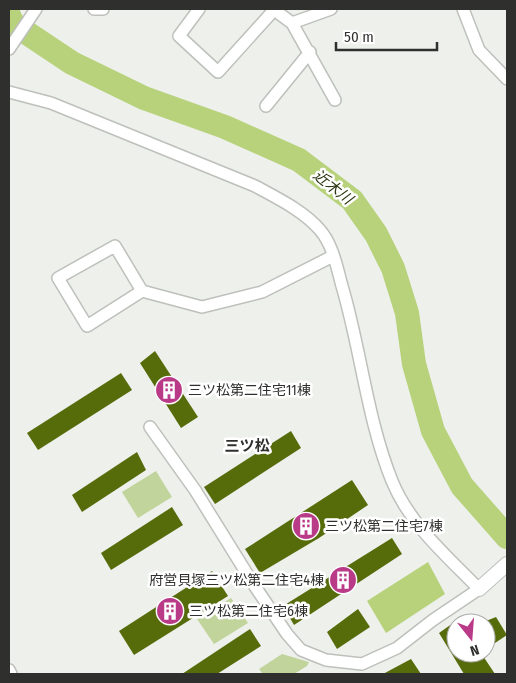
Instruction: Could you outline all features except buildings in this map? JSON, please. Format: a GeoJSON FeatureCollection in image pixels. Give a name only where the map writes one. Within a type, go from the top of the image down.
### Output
{"type":"FeatureCollection","features":[{"type":"Feature","properties":{"kind":"street"},"geometry":{"type":"LineString","coordinates":[[9,49],[36,9]]}},
{"type":"Feature","properties":{"kind":"street"},"geometry":{"type":"LineString","coordinates":[[94,9],[102,9]]}},
{"type":"Feature","properties":{"kind":"street"},"geometry":{"type":"LineString","coordinates":[[199,9],[179,36],[218,72],[274,9],[292,23],[310,52],[335,100]]}},
{"type":"Feature","properties":{"kind":"street"},"geometry":{"type":"LineString","coordinates":[[292,23],[331,9]]}},
{"type":"Feature","properties":{"kind":"street"},"geometry":{"type":"LineString","coordinates":[[463,9],[479,50],[507,79]]}},
{"type":"Feature","properties":{"kind":"street"},"geometry":{"type":"LineString","coordinates":[[266,106],[310,52]]}},
{"type":"Feature","properties":{"kind":"street"},"geometry":{"type":"LineString","coordinates":[[9,92],[51,103],[255,186],[283,201],[321,231],[333,256],[348,304],[383,454],[392,481],[404,504],[424,533],[479,589]]}},
{"type":"Feature","properties":{"kind":"street"},"geometry":{"type":"LineString","coordinates":[[142,291],[87,326],[58,278],[115,246],[142,291],[202,307],[262,292],[333,256]]}},
{"type":"Feature","properties":{"kind":"street"},"geometry":{"type":"LineString","coordinates":[[150,427],[195,490],[254,585],[288,634],[301,650],[326,660],[362,664],[397,648],[433,620],[493,579],[507,564]]}},
{"type":"Feature","properties":{"kind":"street"},"geometry":{"type":"LineString","coordinates":[[9,670],[11,674]]}},
{"type":"Feature","properties":{"kind":"shaded area"},"geometry":{"type":"Polygon","coordinates":[[[156,471],[172,497],[138,518],[122,492],[156,471]]]}},
{"type":"Feature","properties":{"kind":"shaded area"},"geometry":{"type":"Polygon","coordinates":[[[428,562],[445,594],[386,633],[367,601],[428,562]]]}},
{"type":"Feature","properties":{"kind":"shaded area"},"geometry":{"type":"Polygon","coordinates":[[[231,598],[248,623],[214,644],[197,619],[231,598]]]}},
{"type":"Feature","properties":{"kind":"shaded area"},"geometry":{"type":"Polygon","coordinates":[[[282,654],[309,662],[307,666],[294,674],[263,674],[259,669],[282,654]]]}},
{"type":"Feature","properties":{"kind":"waterway","name":"近木川"},"geometry":{"type":"LineString","coordinates":[[9,15],[12,23],[72,63],[144,98],[225,127],[299,160],[352,200],[376,234],[393,268],[407,313],[414,364],[433,431],[462,486],[507,537]]}},
{"type":"Feature","properties":{"kind":"place","name":"三ツ松第二住宅11棟"},"geometry":{"type":"Point","coordinates":[169,390]}},
{"type":"Feature","properties":{"kind":"place","name":"三ツ松第二住宅7棟"},"geometry":{"type":"Point","coordinates":[306,526]}},
{"type":"Feature","properties":{"kind":"place","name":"府営貝塚三ツ松第二住宅4棟"},"geometry":{"type":"Point","coordinates":[343,580]}},
{"type":"Feature","properties":{"kind":"place","name":"三ツ松第二住宅6棟"},"geometry":{"type":"Point","coordinates":[170,611]}},
{"type":"Feature","properties":{"kind":"district","name":"三ツ松"},"geometry":{"type":"Point","coordinates":[247,446]}}]}
